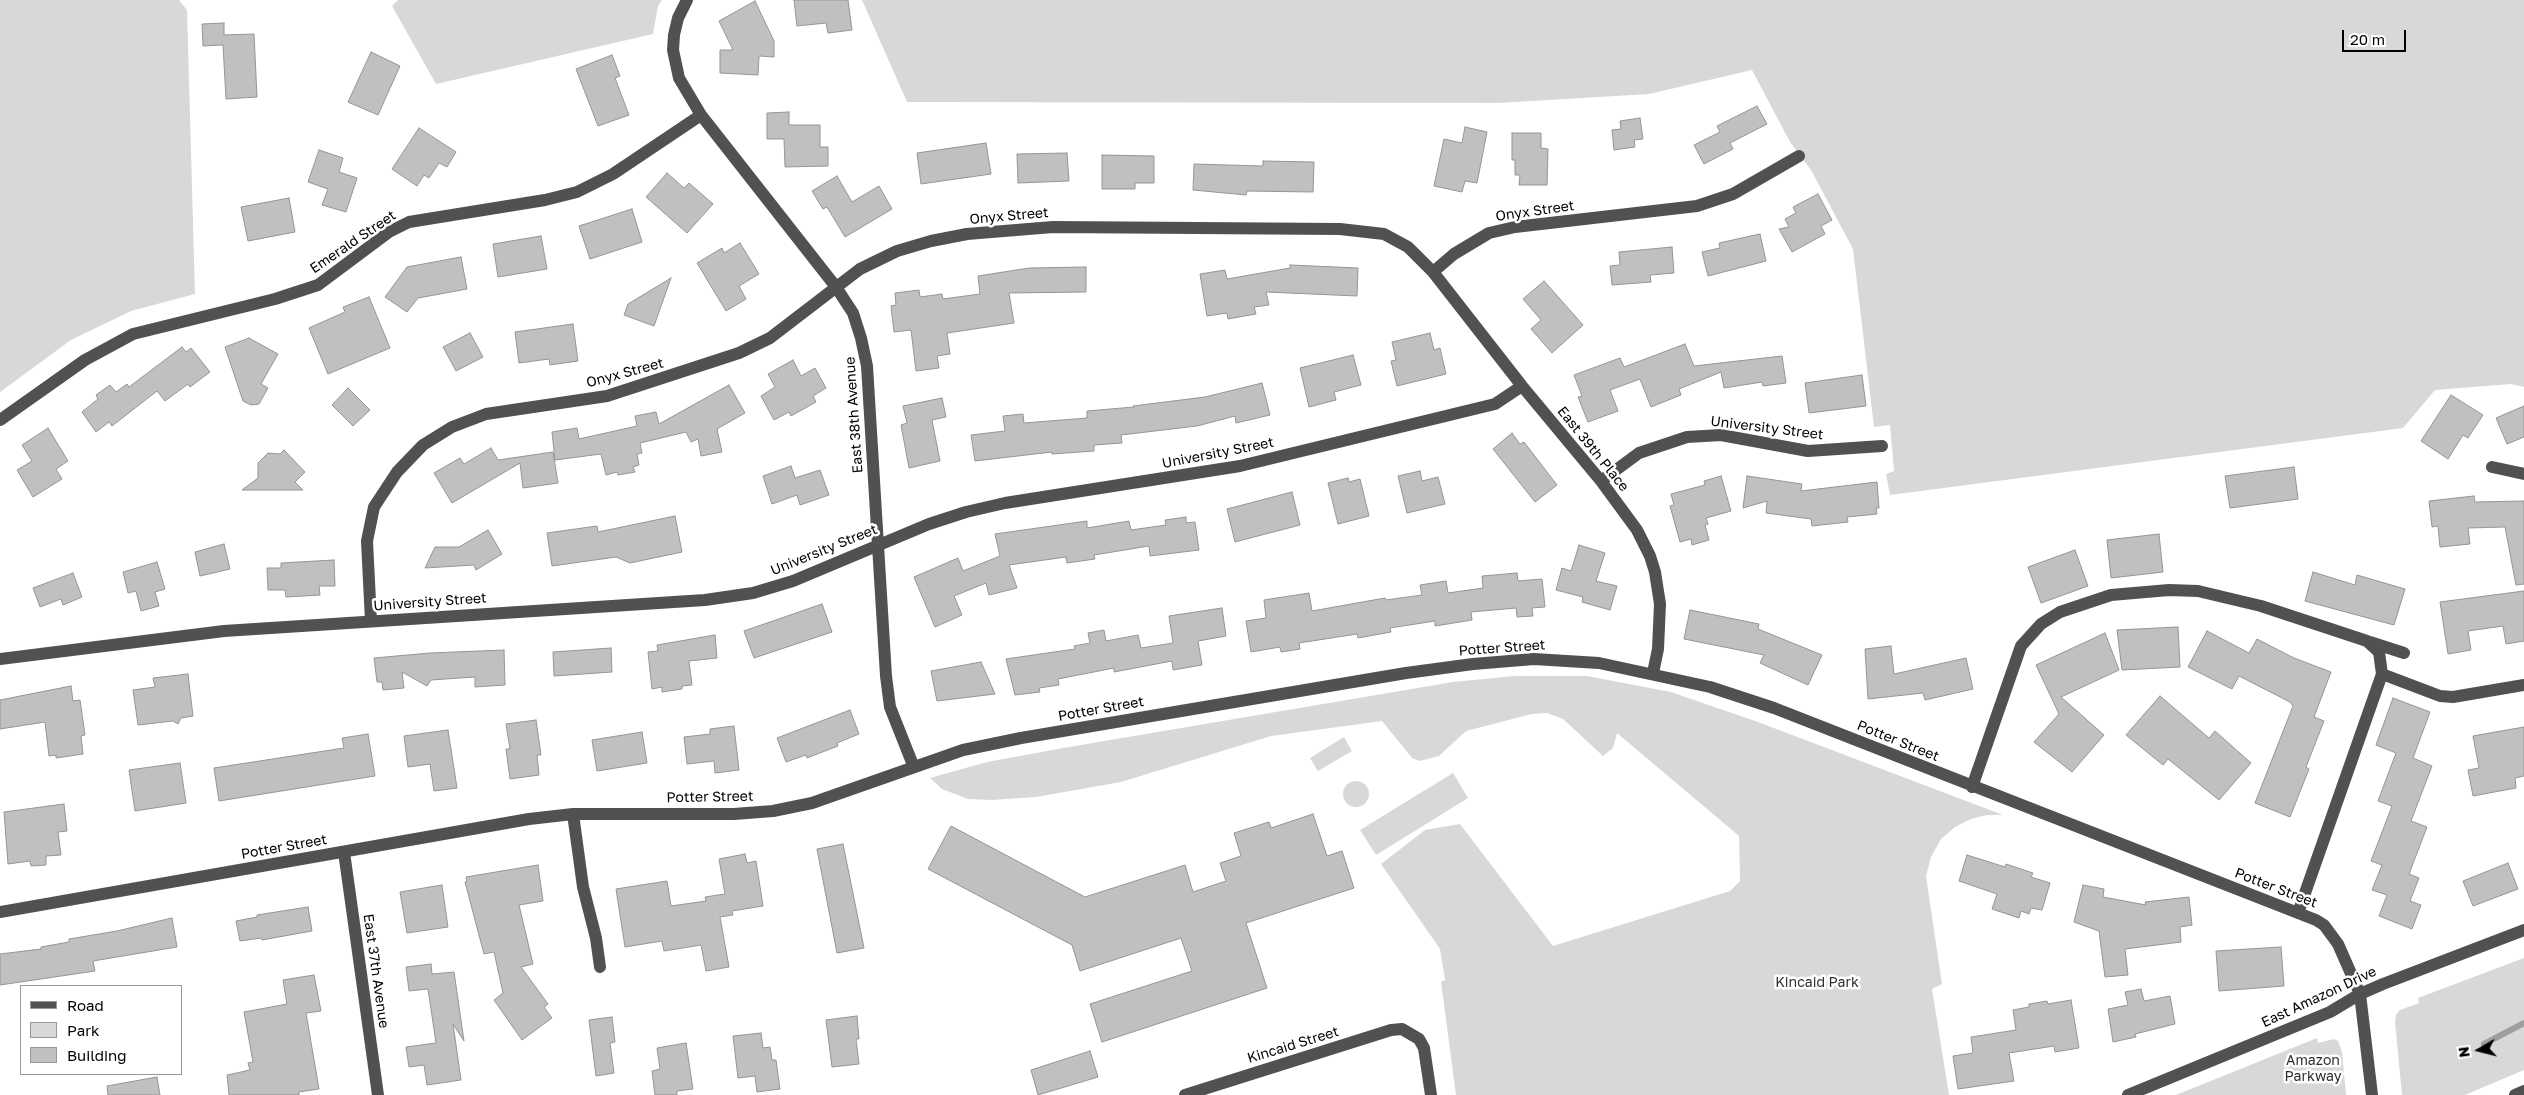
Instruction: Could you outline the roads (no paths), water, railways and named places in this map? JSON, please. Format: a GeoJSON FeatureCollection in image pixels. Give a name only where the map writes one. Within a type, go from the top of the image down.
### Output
{"type":"FeatureCollection","features":[{"type":"Feature","properties":{"kind":"street","name":"East 38th Avenue"},"geometry":{"type":"LineString","coordinates":[[687,0],[678,18],[673,50],[679,78],[701,115],[836,288],[853,314],[867,366],[877,545],[890,707],[913,766]]}},
{"type":"Feature","properties":{"kind":"street","name":"Emerald Street"},"geometry":{"type":"LineString","coordinates":[[0,420],[85,360],[133,334],[275,299],[318,285],[389,232],[409,222],[545,200],[577,192],[613,174],[701,115]]}},
{"type":"Feature","properties":{"kind":"street","name":"Onyx Street"},"geometry":{"type":"LineString","coordinates":[[371,621],[367,541],[374,507],[396,472],[423,445],[452,427],[486,414],[607,396],[739,353],[770,338],[860,269],[898,251],[931,241],[967,234],[1053,227],[1370,231],[1384,234],[1408,246],[1433,272],[1462,248],[1489,233],[1515,227],[1697,206],[1733,194],[1799,156]]}},
{"type":"Feature","properties":{"kind":"street","name":"East 39th Place"},"geometry":{"type":"LineString","coordinates":[[1433,272],[1522,386],[1601,481],[1637,530],[1650,556],[1655,572],[1661,624],[1653,672]]}},
{"type":"Feature","properties":{"kind":"street","name":"University Street"},"geometry":{"type":"LineString","coordinates":[[0,659],[224,631],[705,600],[753,593],[794,581],[877,545],[966,512],[1004,503],[1240,466],[1495,404],[1522,386]]}},
{"type":"Feature","properties":{"kind":"street","name":"University Street"},"geometry":{"type":"LineString","coordinates":[[1601,481],[1639,453],[1686,437],[1721,435],[1808,451],[1882,446]]}},
{"type":"Feature","properties":{"kind":"street"},"geometry":{"type":"LineString","coordinates":[[2492,467],[2524,474]]}},
{"type":"Feature","properties":{"kind":"street"},"geometry":{"type":"LineString","coordinates":[[1972,787],[2021,646],[2041,624],[2060,612],[2081,603],[2110,595],[2136,592],[2198,591],[2262,606],[2404,653]]}},
{"type":"Feature","properties":{"kind":"street"},"geometry":{"type":"LineString","coordinates":[[2298,913],[2382,674],[2379,652],[2367,641]]}},
{"type":"Feature","properties":{"kind":"street","name":"Potter Street"},"geometry":{"type":"LineString","coordinates":[[0,912],[529,819],[573,814],[734,814],[773,811],[812,802],[963,750],[1020,738],[1473,664],[1534,659],[1599,663],[1653,672],[1710,686],[1774,708],[2324,924],[2331,933],[2360,994],[2372,1095]]}},
{"type":"Feature","properties":{"kind":"street"},"geometry":{"type":"LineString","coordinates":[[2382,674],[2440,696],[2452,697],[2524,685]]}},
{"type":"Feature","properties":{"kind":"street"},"geometry":{"type":"LineString","coordinates":[[573,814],[582,887],[596,938],[600,967]]}},
{"type":"Feature","properties":{"kind":"street","name":"East 37th Avenue"},"geometry":{"type":"LineString","coordinates":[[344,852],[378,1095]]}},
{"type":"Feature","properties":{"kind":"street","name":"East Amazon Drive"},"geometry":{"type":"LineString","coordinates":[[2128,1095],[2330,1012],[2360,994],[2524,930]]}},
{"type":"Feature","properties":{"kind":"street","name":"Kincaid Street"},"geometry":{"type":"LineString","coordinates":[[1185,1095],[1392,1030],[1402,1029],[1411,1032],[1419,1039],[1424,1048],[1431,1095]]}},
{"type":"Feature","properties":{"kind":"street"},"geometry":{"type":"LineString","coordinates":[[2515,1095],[2524,1091]]}},
{"type":"Feature","properties":{"kind":"waterway"},"geometry":{"type":"LineString","coordinates":[[2484,1044],[2524,1023]]}},
{"type":"Feature","properties":{"kind":"park label","name":"Kincaid Park"},"geometry":{"type":"Point","coordinates":[1817,983]}},
{"type":"Feature","properties":{"kind":"park label","name":"Amazon Parkway"},"geometry":{"type":"Point","coordinates":[2313,1070]}}]}
